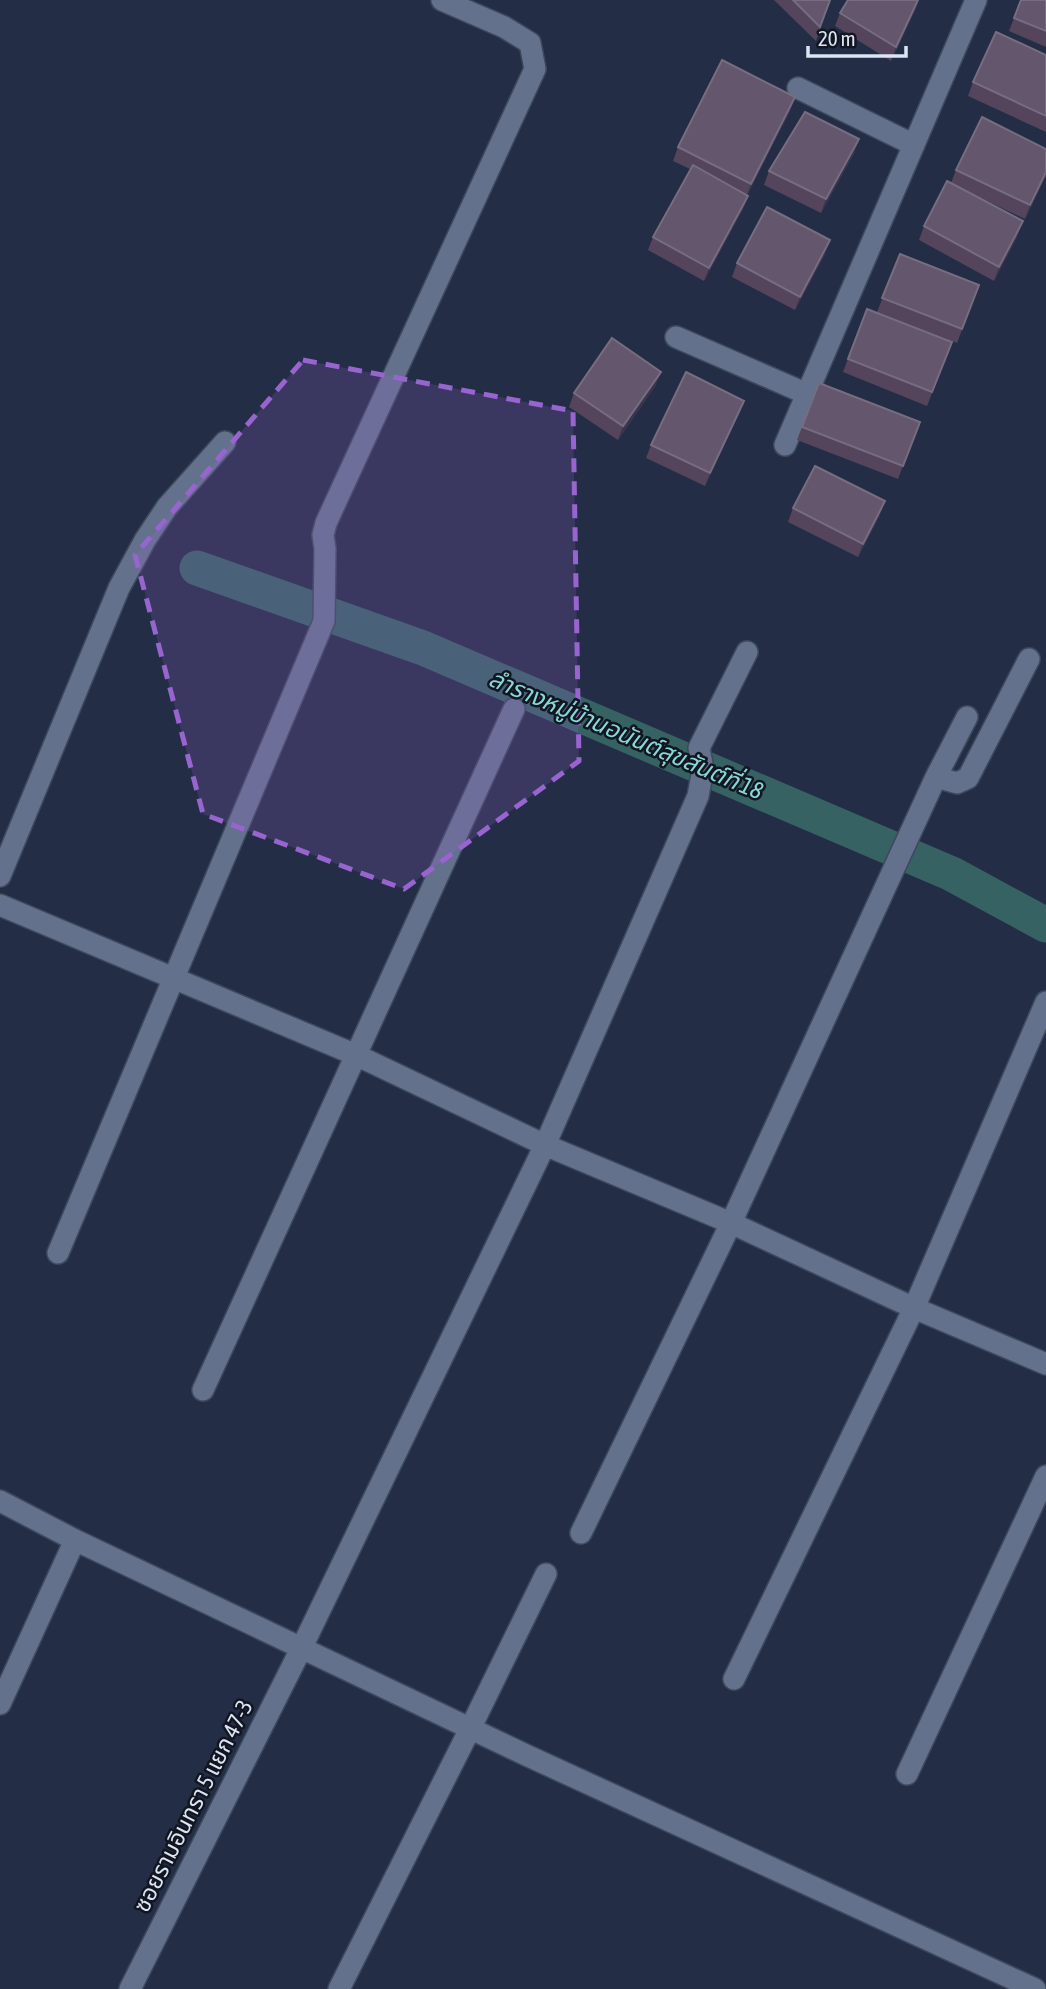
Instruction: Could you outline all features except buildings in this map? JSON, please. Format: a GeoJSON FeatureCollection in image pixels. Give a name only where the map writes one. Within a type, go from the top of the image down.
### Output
{"type":"FeatureCollection","features":[{"type":"Feature","properties":{"kind":"street"},"geometry":{"type":"LineString","coordinates":[[58,1253],[324,621],[323,535],[326,523],[535,69],[530,43],[504,27],[442,0]]}},
{"type":"Feature","properties":{"kind":"street"},"geometry":{"type":"LineString","coordinates":[[785,445],[976,0]]}},
{"type":"Feature","properties":{"kind":"street"},"geometry":{"type":"LineString","coordinates":[[798,88],[914,145]]}},
{"type":"Feature","properties":{"kind":"street"},"geometry":{"type":"LineString","coordinates":[[676,337],[807,394]]}},
{"type":"Feature","properties":{"kind":"street"},"geometry":{"type":"LineString","coordinates":[[0,876],[119,588],[145,540],[167,507],[225,442]]}},
{"type":"Feature","properties":{"kind":"street","name":"ซอยรามอินทรา 5 แยก 47-3"},"geometry":{"type":"LineString","coordinates":[[130,1989],[302,1647],[545,1145],[701,788],[699,748],[747,652]]}},
{"type":"Feature","properties":{"kind":"street"},"geometry":{"type":"LineString","coordinates":[[936,777],[957,783],[968,778],[1028,659]]}},
{"type":"Feature","properties":{"kind":"street"},"geometry":{"type":"LineString","coordinates":[[202,1390],[514,709]]}},
{"type":"Feature","properties":{"kind":"street"},"geometry":{"type":"LineString","coordinates":[[580,1533],[731,1223],[936,777],[967,716]]}},
{"type":"Feature","properties":{"kind":"street"},"geometry":{"type":"LineString","coordinates":[[0,905],[356,1055],[545,1145],[731,1223],[914,1308],[1046,1364]]}},
{"type":"Feature","properties":{"kind":"street"},"geometry":{"type":"LineString","coordinates":[[734,1679],[914,1308],[1046,1002]]}},
{"type":"Feature","properties":{"kind":"street"},"geometry":{"type":"LineString","coordinates":[[907,1774],[1046,1476]]}},
{"type":"Feature","properties":{"kind":"street"},"geometry":{"type":"LineString","coordinates":[[0,1501],[470,1729],[1035,1989]]}},
{"type":"Feature","properties":{"kind":"street"},"geometry":{"type":"LineString","coordinates":[[0,1704],[75,1539]]}},
{"type":"Feature","properties":{"kind":"street"},"geometry":{"type":"LineString","coordinates":[[339,1989],[546,1574]]}},
{"type":"Feature","properties":{"kind":"highlighted area"},"geometry":{"type":"Polygon","coordinates":[[[303,360],[573,411],[579,761],[404,889],[203,814],[135,555],[303,360]]]}},
{"type":"Feature","properties":{"kind":"waterway","name":"ลำรางหมู่บ้านอนันต์สุขสันต์ที่ 18"},"geometry":{"type":"LineString","coordinates":[[197,568],[423,648],[952,874],[1046,925]]}}]}
